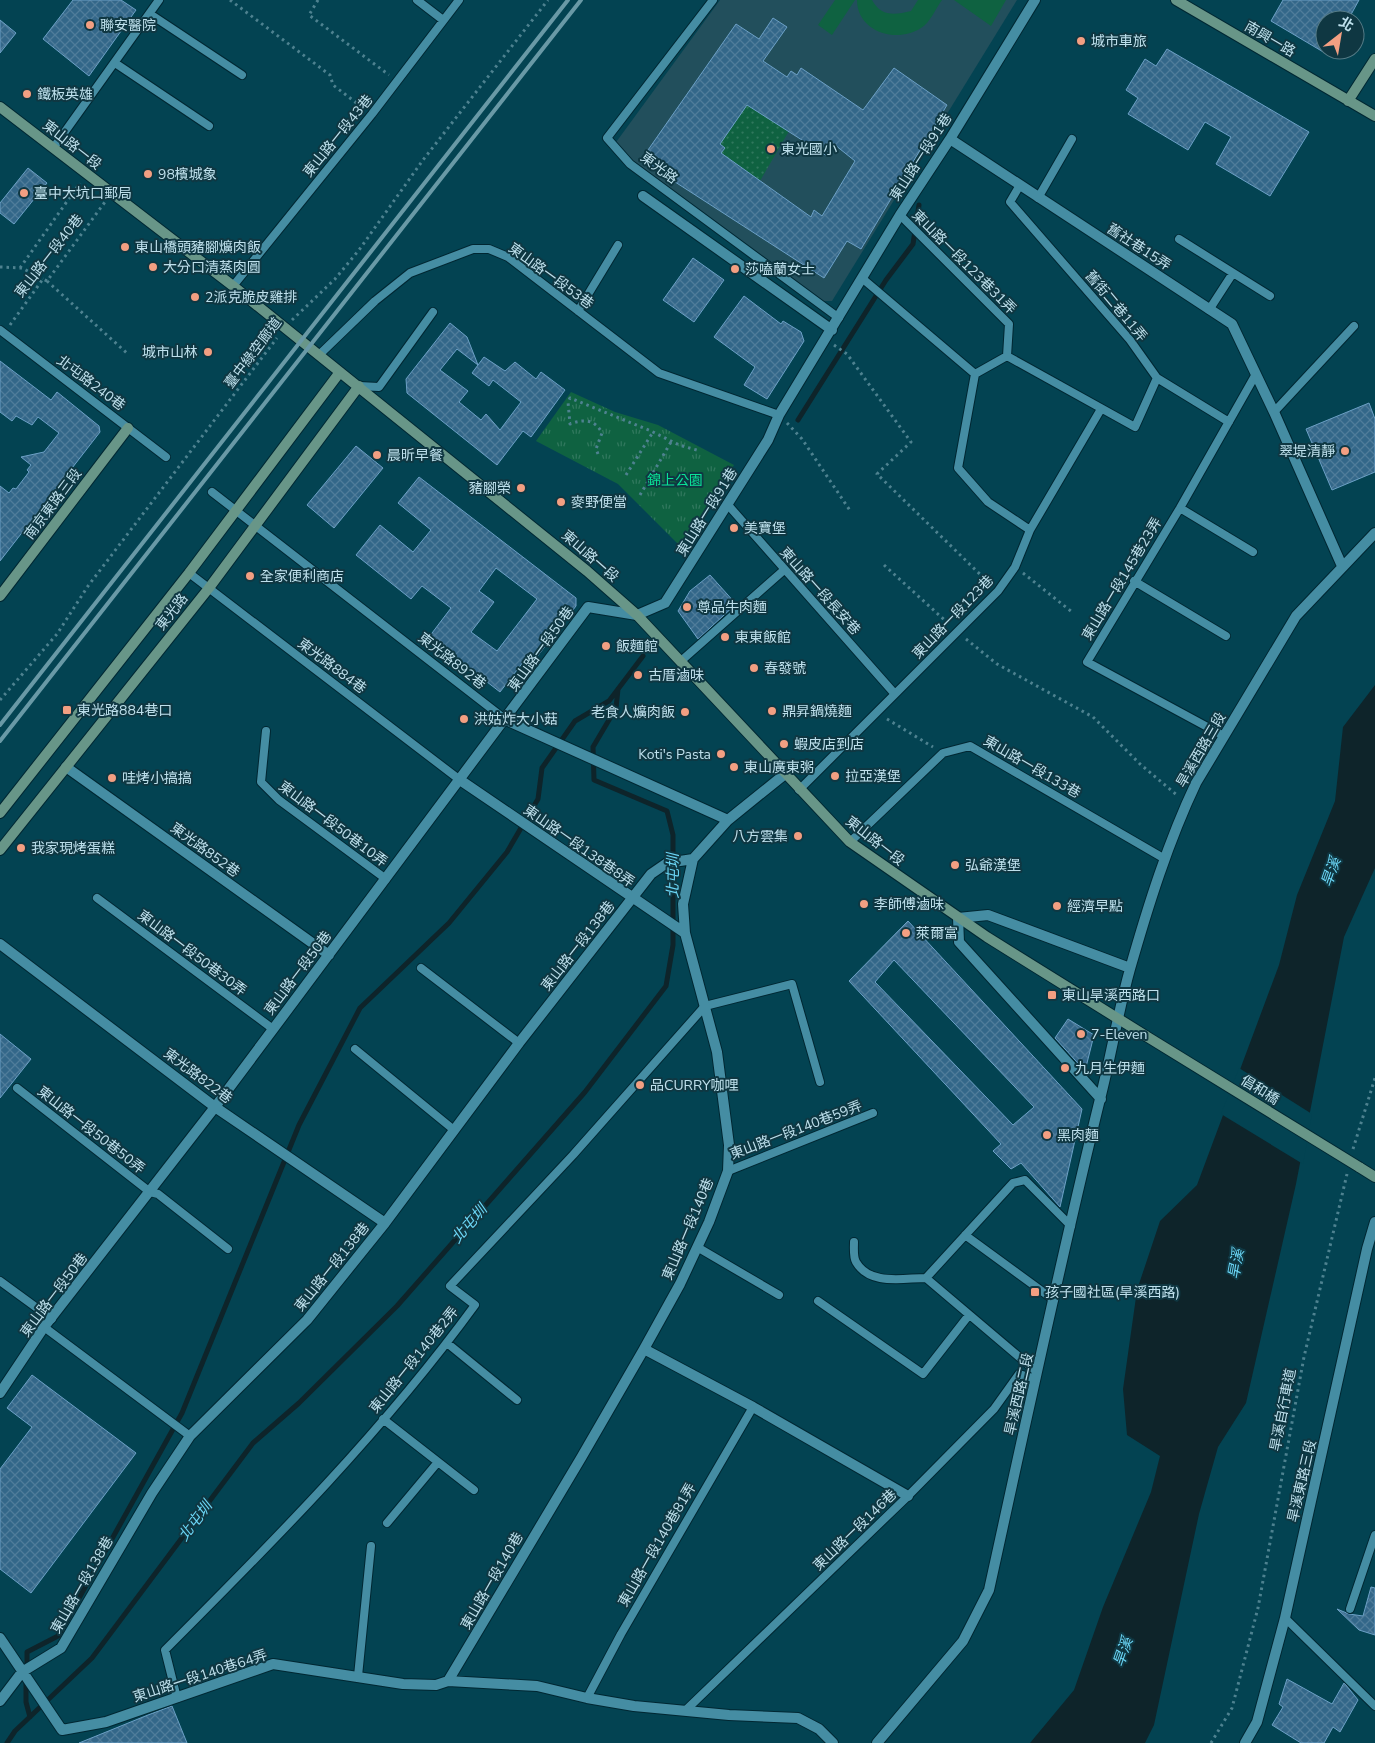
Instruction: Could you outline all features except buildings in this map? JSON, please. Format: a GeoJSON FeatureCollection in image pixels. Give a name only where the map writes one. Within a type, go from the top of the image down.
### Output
{"type":"FeatureCollection","features":[{"type":"Feature","properties":{"kind":"main road","name":"南興一路"},"geometry":{"type":"LineString","coordinates":[[1176,0],[1375,116]]}},
{"type":"Feature","properties":{"kind":"main road"},"geometry":{"type":"LineString","coordinates":[[1348,101],[1375,58]]}},
{"type":"Feature","properties":{"kind":"main road","name":"東山路一段"},"geometry":{"type":"LineString","coordinates":[[0,107],[54,146],[359,386],[552,542],[637,615],[799,790],[850,842],[958,918],[1146,1036]]}},
{"type":"Feature","properties":{"kind":"main road","name":"東光路"},"geometry":{"type":"LineString","coordinates":[[0,813],[237,511],[340,372]]}},
{"type":"Feature","properties":{"kind":"main road","name":"東光路"},"geometry":{"type":"LineString","coordinates":[[0,850],[209,588],[359,386]]}},
{"type":"Feature","properties":{"kind":"main road","name":"南京東路三段"},"geometry":{"type":"LineString","coordinates":[[0,596],[128,428]]}},
{"type":"Feature","properties":{"kind":"main road","name":"倡和橋"},"geometry":{"type":"LineString","coordinates":[[1146,1036],[1375,1177]]}},
{"type":"Feature","properties":{"kind":"street","name":"東山路一段91巷"},"geometry":{"type":"LineString","coordinates":[[637,615],[665,603],[768,440],[780,415],[900,215],[950,139],[1035,0]]}},
{"type":"Feature","properties":{"kind":"street","name":"舊社巷15弄"},"geometry":{"type":"LineString","coordinates":[[950,139],[1232,324],[1274,412],[1342,566]]}},
{"type":"Feature","properties":{"kind":"street"},"geometry":{"type":"LineString","coordinates":[[644,196],[832,330]]}},
{"type":"Feature","properties":{"kind":"street","name":"旱溪西路三段"},"geometry":{"type":"LineString","coordinates":[[1118,1018],[1130,968],[1165,859],[1186,803],[1296,616],[1375,533]]}},
{"type":"Feature","properties":{"kind":"street","name":"東山路一段50巷"},"geometry":{"type":"LineString","coordinates":[[0,1393],[48,1323],[215,1107],[506,720],[588,607],[637,615]]}},
{"type":"Feature","properties":{"kind":"street","name":"東光路892巷"},"geometry":{"type":"LineString","coordinates":[[506,720],[728,820]]}},
{"type":"Feature","properties":{"kind":"street","name":"東光路852巷"},"geometry":{"type":"LineString","coordinates":[[66,767],[328,955]]}},
{"type":"Feature","properties":{"kind":"street","name":"東山路一段140巷"},"geometry":{"type":"LineString","coordinates":[[448,1681],[581,1458],[680,1284],[698,1247],[728,1171],[729,1145],[717,1052],[685,933],[683,904],[693,860],[728,820],[785,774]]}},
{"type":"Feature","properties":{"kind":"street","name":"東山路一段138巷8弄"},"geometry":{"type":"LineString","coordinates":[[460,780],[632,899],[685,933]]}},
{"type":"Feature","properties":{"kind":"street","name":"東山路一段138巷"},"geometry":{"type":"LineString","coordinates":[[0,1702],[22,1672],[61,1648],[152,1493],[190,1436],[307,1320],[384,1223],[519,1042],[651,874],[667,863],[693,860]]}},
{"type":"Feature","properties":{"kind":"street"},"geometry":{"type":"LineString","coordinates":[[1101,1098],[959,942],[958,918],[988,915],[1130,968]]}},
{"type":"Feature","properties":{"kind":"street","name":"東光路822巷"},"geometry":{"type":"LineString","coordinates":[[0,944],[215,1107],[384,1223]]}},
{"type":"Feature","properties":{"kind":"street","name":"旱溪西路二段"},"geometry":{"type":"LineString","coordinates":[[877,1743],[963,1641],[989,1590],[1071,1226],[1083,1164],[1101,1098],[1118,1018]]}},
{"type":"Feature","properties":{"kind":"street","name":"旱溪東路三段"},"geometry":{"type":"LineString","coordinates":[[1245,1743],[1256,1722],[1285,1618],[1371,1251],[1375,1222]]}},
{"type":"Feature","properties":{"kind":"street"},"geometry":{"type":"LineString","coordinates":[[644,1349],[753,1407],[908,1496]]}},
{"type":"Feature","properties":{"kind":"street"},"geometry":{"type":"LineString","coordinates":[[0,1638],[22,1672]]}},
{"type":"Feature","properties":{"kind":"street","name":"東山路一段140巷64弄"},"geometry":{"type":"LineString","coordinates":[[22,1672],[51,1711],[62,1730],[106,1722],[273,1664],[314,1672],[358,1676],[403,1684],[436,1685],[448,1681],[537,1686],[587,1698],[634,1706],[687,1709],[729,1715],[798,1718],[818,1729],[833,1743]]}},
{"type":"Feature","properties":{"kind":"lane"},"geometry":{"type":"LineString","coordinates":[[54,146],[159,0]]}},
{"type":"Feature","properties":{"kind":"lane"},"geometry":{"type":"LineString","coordinates":[[417,0],[443,20]]}},
{"type":"Feature","properties":{"kind":"lane","name":"東山路一段43巷"},"geometry":{"type":"LineString","coordinates":[[233,286],[372,114],[459,0]]}},
{"type":"Feature","properties":{"kind":"lane","name":"東光路"},"geometry":{"type":"LineString","coordinates":[[713,0],[607,138],[630,164],[839,318]]}},
{"type":"Feature","properties":{"kind":"lane"},"geometry":{"type":"LineString","coordinates":[[150,14],[242,75]]}},
{"type":"Feature","properties":{"kind":"lane"},"geometry":{"type":"LineString","coordinates":[[115,63],[209,126]]}},
{"type":"Feature","properties":{"kind":"lane"},"geometry":{"type":"LineString","coordinates":[[1038,198],[1072,138]]}},
{"type":"Feature","properties":{"kind":"lane","name":"舊街二巷11弄"},"geometry":{"type":"LineString","coordinates":[[1020,185],[1010,202],[1130,340],[1157,378],[1230,422]]}},
{"type":"Feature","properties":{"kind":"lane","name":"東山路一段123巷31弄"},"geometry":{"type":"LineString","coordinates":[[900,215],[1009,324],[1007,356]]}},
{"type":"Feature","properties":{"kind":"lane"},"geometry":{"type":"LineString","coordinates":[[1178,239],[1270,296]]}},
{"type":"Feature","properties":{"kind":"lane"},"geometry":{"type":"LineString","coordinates":[[578,311],[618,245]]}},
{"type":"Feature","properties":{"kind":"lane","name":"東山路一段53巷"},"geometry":{"type":"LineString","coordinates":[[319,355],[375,301],[410,272],[473,249],[489,249],[508,256],[659,373],[780,415]]}},
{"type":"Feature","properties":{"kind":"lane"},"geometry":{"type":"LineString","coordinates":[[1209,310],[1233,273]]}},
{"type":"Feature","properties":{"kind":"lane"},"geometry":{"type":"LineString","coordinates":[[863,279],[975,374]]}},
{"type":"Feature","properties":{"kind":"lane"},"geometry":{"type":"LineString","coordinates":[[359,386],[379,387],[433,312]]}},
{"type":"Feature","properties":{"kind":"lane"},"geometry":{"type":"LineString","coordinates":[[1274,412],[1354,326]]}},
{"type":"Feature","properties":{"kind":"lane","name":"北屯路240巷"},"geometry":{"type":"LineString","coordinates":[[2,332],[166,457]]}},
{"type":"Feature","properties":{"kind":"lane"},"geometry":{"type":"LineString","coordinates":[[975,374],[1007,356],[1135,427],[1157,378]]}},
{"type":"Feature","properties":{"kind":"lane"},"geometry":{"type":"LineString","coordinates":[[975,374],[958,468],[988,502],[1030,530]]}},
{"type":"Feature","properties":{"kind":"lane","name":"東山路一段145巷23弄"},"geometry":{"type":"LineString","coordinates":[[1224,736],[1087,662],[1134,581],[1180,508],[1256,374]]}},
{"type":"Feature","properties":{"kind":"lane","name":"東山路一段123巷"},"geometry":{"type":"LineString","coordinates":[[799,790],[998,591],[1015,567],[1030,530],[1101,409]]}},
{"type":"Feature","properties":{"kind":"lane","name":"東光路892巷"},"geometry":{"type":"LineString","coordinates":[[212,492],[506,720]]}},
{"type":"Feature","properties":{"kind":"lane","name":"東山路一段長安巷"},"geometry":{"type":"LineString","coordinates":[[728,505],[894,694]]}},
{"type":"Feature","properties":{"kind":"lane"},"geometry":{"type":"LineString","coordinates":[[1180,508],[1253,552]]}},
{"type":"Feature","properties":{"kind":"lane"},"geometry":{"type":"LineString","coordinates":[[681,661],[784,570]]}},
{"type":"Feature","properties":{"kind":"lane","name":"東光路884巷"},"geometry":{"type":"LineString","coordinates":[[189,573],[460,780]]}},
{"type":"Feature","properties":{"kind":"lane"},"geometry":{"type":"LineString","coordinates":[[1134,581],[1226,636]]}},
{"type":"Feature","properties":{"kind":"lane","name":"東山路一段50巷10弄"},"geometry":{"type":"LineString","coordinates":[[266,730],[260,782],[279,800],[386,879]]}},
{"type":"Feature","properties":{"kind":"lane","name":"東山路一段133巷"},"geometry":{"type":"LineString","coordinates":[[850,842],[943,753],[970,746],[1165,859]]}},
{"type":"Feature","properties":{"kind":"lane","name":"東山路一段50巷30弄"},"geometry":{"type":"LineString","coordinates":[[97,898],[273,1029]]}},
{"type":"Feature","properties":{"kind":"lane"},"geometry":{"type":"LineString","coordinates":[[421,968],[519,1042]]}},
{"type":"Feature","properties":{"kind":"lane"},"geometry":{"type":"LineString","coordinates":[[706,1006],[792,984],[820,1082]]}},
{"type":"Feature","properties":{"kind":"lane","name":"東山路一段140巷2弄"},"geometry":{"type":"LineString","coordinates":[[177,1698],[165,1650],[243,1572],[382,1419],[447,1344],[475,1305],[450,1286],[573,1154],[706,1006]]}},
{"type":"Feature","properties":{"kind":"lane"},"geometry":{"type":"LineString","coordinates":[[355,1049],[454,1130]]}},
{"type":"Feature","properties":{"kind":"lane","name":"東山路一段50巷50弄"},"geometry":{"type":"LineString","coordinates":[[17,1088],[150,1192],[158,1194],[228,1249]]}},
{"type":"Feature","properties":{"kind":"lane","name":"東山路一段140巷59弄"},"geometry":{"type":"LineString","coordinates":[[728,1171],[873,1114]]}},
{"type":"Feature","properties":{"kind":"lane"},"geometry":{"type":"LineString","coordinates":[[926,1278],[1012,1183],[1025,1180],[1071,1226]]}},
{"type":"Feature","properties":{"kind":"lane"},"geometry":{"type":"LineString","coordinates":[[965,1235],[1054,1300]]}},
{"type":"Feature","properties":{"kind":"lane"},"geometry":{"type":"LineString","coordinates":[[854,1242],[855,1261],[870,1276],[881,1278],[926,1278],[1037,1376]]}},
{"type":"Feature","properties":{"kind":"lane"},"geometry":{"type":"LineString","coordinates":[[698,1247],[779,1295]]}},
{"type":"Feature","properties":{"kind":"lane"},"geometry":{"type":"LineString","coordinates":[[0,1281],[48,1323],[190,1436]]}},
{"type":"Feature","properties":{"kind":"lane"},"geometry":{"type":"LineString","coordinates":[[818,1301],[923,1374],[969,1314]]}},
{"type":"Feature","properties":{"kind":"lane"},"geometry":{"type":"LineString","coordinates":[[447,1344],[517,1400]]}},
{"type":"Feature","properties":{"kind":"lane","name":"東山路一段146巷"},"geometry":{"type":"LineString","coordinates":[[687,1709],[908,1496],[994,1409],[1019,1374],[1037,1376]]}},
{"type":"Feature","properties":{"kind":"lane","name":"東山路一段140巷81弄"},"geometry":{"type":"LineString","coordinates":[[587,1698],[621,1634],[753,1407]]}},
{"type":"Feature","properties":{"kind":"lane"},"geometry":{"type":"LineString","coordinates":[[382,1419],[474,1490]]}},
{"type":"Feature","properties":{"kind":"lane"},"geometry":{"type":"LineString","coordinates":[[387,1524],[438,1462]]}},
{"type":"Feature","properties":{"kind":"lane"},"geometry":{"type":"LineString","coordinates":[[1350,1609],[1375,1535]]}},
{"type":"Feature","properties":{"kind":"lane"},"geometry":{"type":"LineString","coordinates":[[358,1676],[370,1546]]}},
{"type":"Feature","properties":{"kind":"lane"},"geometry":{"type":"LineString","coordinates":[[1285,1618],[1375,1706]]}},
{"type":"Feature","properties":{"kind":"path"},"geometry":{"type":"LineString","coordinates":[[230,0],[330,75],[334,85],[372,114]]}},
{"type":"Feature","properties":{"kind":"path"},"geometry":{"type":"LineString","coordinates":[[318,0],[309,15],[397,81]]}},
{"type":"Feature","properties":{"kind":"path","name":"臺中綠空廊道"},"geometry":{"type":"LineString","coordinates":[[0,700],[57,634],[112,553],[286,328],[335,279],[359,250],[423,160],[548,0]]}},
{"type":"Feature","properties":{"kind":"path"},"geometry":{"type":"LineString","coordinates":[[20,268],[86,175]]}},
{"type":"Feature","properties":{"kind":"path","name":"東山路一段40巷"},"geometry":{"type":"LineString","coordinates":[[2,332],[112,193]]}},
{"type":"Feature","properties":{"kind":"path"},"geometry":{"type":"LineString","coordinates":[[0,267],[20,268],[45,280],[129,355]]}},
{"type":"Feature","properties":{"kind":"path"},"geometry":{"type":"LineString","coordinates":[[826,340],[847,354],[911,442],[877,474],[998,591]]}},
{"type":"Feature","properties":{"kind":"path"},"geometry":{"type":"LineString","coordinates":[[598,454],[596,449],[602,434],[599,427],[590,421],[581,420],[570,424],[568,402],[570,398],[653,432],[671,442],[700,452]]}},
{"type":"Feature","properties":{"kind":"path"},"geometry":{"type":"LineString","coordinates":[[780,415],[802,439],[851,512]]}},
{"type":"Feature","properties":{"kind":"path"},"geometry":{"type":"LineString","coordinates":[[626,475],[653,432]]}},
{"type":"Feature","properties":{"kind":"path"},"geometry":{"type":"LineString","coordinates":[[640,495],[671,442]]}},
{"type":"Feature","properties":{"kind":"path"},"geometry":{"type":"LineString","coordinates":[[884,565],[958,633],[997,664],[1093,717],[1140,764],[1186,803]]}},
{"type":"Feature","properties":{"kind":"path"},"geometry":{"type":"LineString","coordinates":[[1015,567],[1072,612]]}},
{"type":"Feature","properties":{"kind":"path"},"geometry":{"type":"LineString","coordinates":[[875,712],[943,753]]}},
{"type":"Feature","properties":{"kind":"path"},"geometry":{"type":"LineString","coordinates":[[1353,1150],[1375,1078]]}},
{"type":"Feature","properties":{"kind":"path","name":"旱溪自行車道"},"geometry":{"type":"LineString","coordinates":[[1211,1743],[1232,1708],[1258,1608],[1304,1358],[1348,1169]]}},
{"type":"Feature","properties":{"kind":"shaded area","name":"東光國小"},"geometry":{"type":"Polygon","coordinates":[[[720,0],[1017,0],[832,301],[808,301],[618,154],[614,145],[720,0]]]}},
{"type":"Feature","properties":{"kind":"green space"},"geometry":{"type":"Polygon","coordinates":[[[835,0],[855,0],[832,35],[818,25],[835,0]]]}},
{"type":"Feature","properties":{"kind":"green space"},"geometry":{"type":"Polygon","coordinates":[[[857,0],[872,0],[884,12],[894,14],[911,11],[918,0],[942,0],[924,26],[911,33],[890,35],[871,27],[864,20],[859,11],[857,0]]]}},
{"type":"Feature","properties":{"kind":"green space"},"geometry":{"type":"Polygon","coordinates":[[[954,0],[1006,0],[991,26],[954,0]]]}},
{"type":"Feature","properties":{"kind":"green space"},"geometry":{"type":"Polygon","coordinates":[[[747,105],[789,131],[760,181],[721,153],[725,148],[720,144],[747,105]]]}},
{"type":"Feature","properties":{"kind":"green space","name":"錦上公園"},"geometry":{"type":"Polygon","coordinates":[[[571,392],[615,412],[658,425],[734,465],[682,548],[618,484],[536,441],[571,392]]]}},
{"type":"Feature","properties":{"kind":"water","name":"旱溪"},"geometry":{"type":"Polygon","coordinates":[[[1375,685],[1375,868],[1344,937],[1296,1184],[1246,1403],[1218,1447],[1199,1514],[1154,1725],[1145,1743],[1030,1743],[1074,1690],[1103,1607],[1151,1492],[1160,1456],[1127,1435],[1123,1389],[1137,1290],[1160,1221],[1197,1185],[1279,965],[1297,895],[1335,801],[1343,727],[1375,685]]]}},
{"type":"Feature","properties":{"kind":"pier"},"geometry":{"type":"Polygon","coordinates":[[[1239,1068],[1312,1114],[1303,1164],[1221,1114],[1239,1068]]]}},
{"type":"Feature","properties":{"kind":"waterway"},"geometry":{"type":"LineString","coordinates":[[798,420],[886,280],[913,244],[919,205]]}},
{"type":"Feature","properties":{"kind":"waterway","name":"北屯圳"},"geometry":{"type":"LineString","coordinates":[[27,1668],[27,1652],[58,1636],[182,1413],[299,1125],[360,1008],[449,923],[507,852],[538,799],[542,768],[575,721],[609,701],[643,656]]}},
{"type":"Feature","properties":{"kind":"waterway","name":"北屯圳"},"geometry":{"type":"LineString","coordinates":[[7,1743],[15,1731],[92,1658],[253,1443],[299,1403],[397,1306],[585,1092],[666,986],[673,945],[673,835],[667,811],[594,780],[593,747],[616,708],[618,689]]}},
{"type":"Feature","properties":{"kind":"waterway","name":"北屯圳"},"geometry":{"type":"LineString","coordinates":[[26,1679],[26,1702],[30,1717]]}},
{"type":"Feature","properties":{"kind":"railway"},"geometry":{"type":"LineString","coordinates":[[0,725],[568,0]]}},
{"type":"Feature","properties":{"kind":"railway"},"geometry":{"type":"LineString","coordinates":[[0,741],[581,0]]}},
{"type":"Feature","properties":{"kind":"place","name":"聯安醫院"},"geometry":{"type":"Point","coordinates":[90,25]}},
{"type":"Feature","properties":{"kind":"place","name":"城市車旅"},"geometry":{"type":"Point","coordinates":[1081,41]}},
{"type":"Feature","properties":{"kind":"place","name":"鐵板英雄"},"geometry":{"type":"Point","coordinates":[27,94]}},
{"type":"Feature","properties":{"kind":"place","name":"東光國小"},"geometry":{"type":"Point","coordinates":[771,149]}},
{"type":"Feature","properties":{"kind":"place","name":"98檳城象"},"geometry":{"type":"Point","coordinates":[148,174]}},
{"type":"Feature","properties":{"kind":"place","name":"臺中大坑口郵局"},"geometry":{"type":"Point","coordinates":[24,193]}},
{"type":"Feature","properties":{"kind":"place","name":"東山橋頭豬腳爌肉飯"},"geometry":{"type":"Point","coordinates":[125,247]}},
{"type":"Feature","properties":{"kind":"place","name":"大分口清蒸肉圓"},"geometry":{"type":"Point","coordinates":[153,267]}},
{"type":"Feature","properties":{"kind":"place","name":"莎嗑蘭女士"},"geometry":{"type":"Point","coordinates":[735,269]}},
{"type":"Feature","properties":{"kind":"place","name":"2派克脆皮雞排"},"geometry":{"type":"Point","coordinates":[195,297]}},
{"type":"Feature","properties":{"kind":"place","name":"城市山林"},"geometry":{"type":"Point","coordinates":[208,352]}},
{"type":"Feature","properties":{"kind":"place","name":"翠堤清靜"},"geometry":{"type":"Point","coordinates":[1345,451]}},
{"type":"Feature","properties":{"kind":"place","name":"晨昕早餐"},"geometry":{"type":"Point","coordinates":[377,455]}},
{"type":"Feature","properties":{"kind":"place","name":"豬腳榮"},"geometry":{"type":"Point","coordinates":[521,488]}},
{"type":"Feature","properties":{"kind":"place","name":"麥野便當"},"geometry":{"type":"Point","coordinates":[561,502]}},
{"type":"Feature","properties":{"kind":"place","name":"美寶堡"},"geometry":{"type":"Point","coordinates":[734,528]}},
{"type":"Feature","properties":{"kind":"place","name":"全家便利商店"},"geometry":{"type":"Point","coordinates":[250,576]}},
{"type":"Feature","properties":{"kind":"place","name":"尊品牛肉麵"},"geometry":{"type":"Point","coordinates":[687,607]}},
{"type":"Feature","properties":{"kind":"place","name":"東東飯館"},"geometry":{"type":"Point","coordinates":[725,637]}},
{"type":"Feature","properties":{"kind":"place","name":"飯麵館"},"geometry":{"type":"Point","coordinates":[606,646]}},
{"type":"Feature","properties":{"kind":"place","name":"春發號"},"geometry":{"type":"Point","coordinates":[754,668]}},
{"type":"Feature","properties":{"kind":"place","name":"古厝滷味"},"geometry":{"type":"Point","coordinates":[638,675]}},
{"type":"Feature","properties":{"kind":"place","name":"東光路884巷口"},"geometry":{"type":"Point","coordinates":[67,710]}},
{"type":"Feature","properties":{"kind":"place","name":"鼎昇鍋燒麵"},"geometry":{"type":"Point","coordinates":[772,711]}},
{"type":"Feature","properties":{"kind":"place","name":"老食人爌肉飯"},"geometry":{"type":"Point","coordinates":[685,712]}},
{"type":"Feature","properties":{"kind":"place","name":"洪姑炸大小菇"},"geometry":{"type":"Point","coordinates":[464,719]}},
{"type":"Feature","properties":{"kind":"place","name":"蝦皮店到店"},"geometry":{"type":"Point","coordinates":[784,744]}},
{"type":"Feature","properties":{"kind":"place","name":"Koti's Pasta"},"geometry":{"type":"Point","coordinates":[721,754]}},
{"type":"Feature","properties":{"kind":"place","name":"東山廣東粥"},"geometry":{"type":"Point","coordinates":[734,767]}},
{"type":"Feature","properties":{"kind":"place","name":"拉亞漢堡"},"geometry":{"type":"Point","coordinates":[835,776]}},
{"type":"Feature","properties":{"kind":"place","name":"哇烤小搞搞"},"geometry":{"type":"Point","coordinates":[112,778]}},
{"type":"Feature","properties":{"kind":"place","name":"八方雲集"},"geometry":{"type":"Point","coordinates":[798,836]}},
{"type":"Feature","properties":{"kind":"place","name":"我家現烤蛋糕"},"geometry":{"type":"Point","coordinates":[21,848]}},
{"type":"Feature","properties":{"kind":"place","name":"弘爺漢堡"},"geometry":{"type":"Point","coordinates":[955,865]}},
{"type":"Feature","properties":{"kind":"place","name":"李師傅滷味"},"geometry":{"type":"Point","coordinates":[864,904]}},
{"type":"Feature","properties":{"kind":"place","name":"經濟早點"},"geometry":{"type":"Point","coordinates":[1057,906]}},
{"type":"Feature","properties":{"kind":"place","name":"萊爾富"},"geometry":{"type":"Point","coordinates":[906,933]}},
{"type":"Feature","properties":{"kind":"place","name":"東山旱溪西路口"},"geometry":{"type":"Point","coordinates":[1052,995]}},
{"type":"Feature","properties":{"kind":"place","name":"7-Eleven"},"geometry":{"type":"Point","coordinates":[1081,1034]}},
{"type":"Feature","properties":{"kind":"place","name":"九月生伊麵"},"geometry":{"type":"Point","coordinates":[1065,1068]}},
{"type":"Feature","properties":{"kind":"place","name":"品CURRY咖哩"},"geometry":{"type":"Point","coordinates":[640,1085]}},
{"type":"Feature","properties":{"kind":"place","name":"黑肉麵"},"geometry":{"type":"Point","coordinates":[1047,1135]}},
{"type":"Feature","properties":{"kind":"place","name":"孩子國社區(旱溪西路)"},"geometry":{"type":"Point","coordinates":[1035,1292]}}]}
